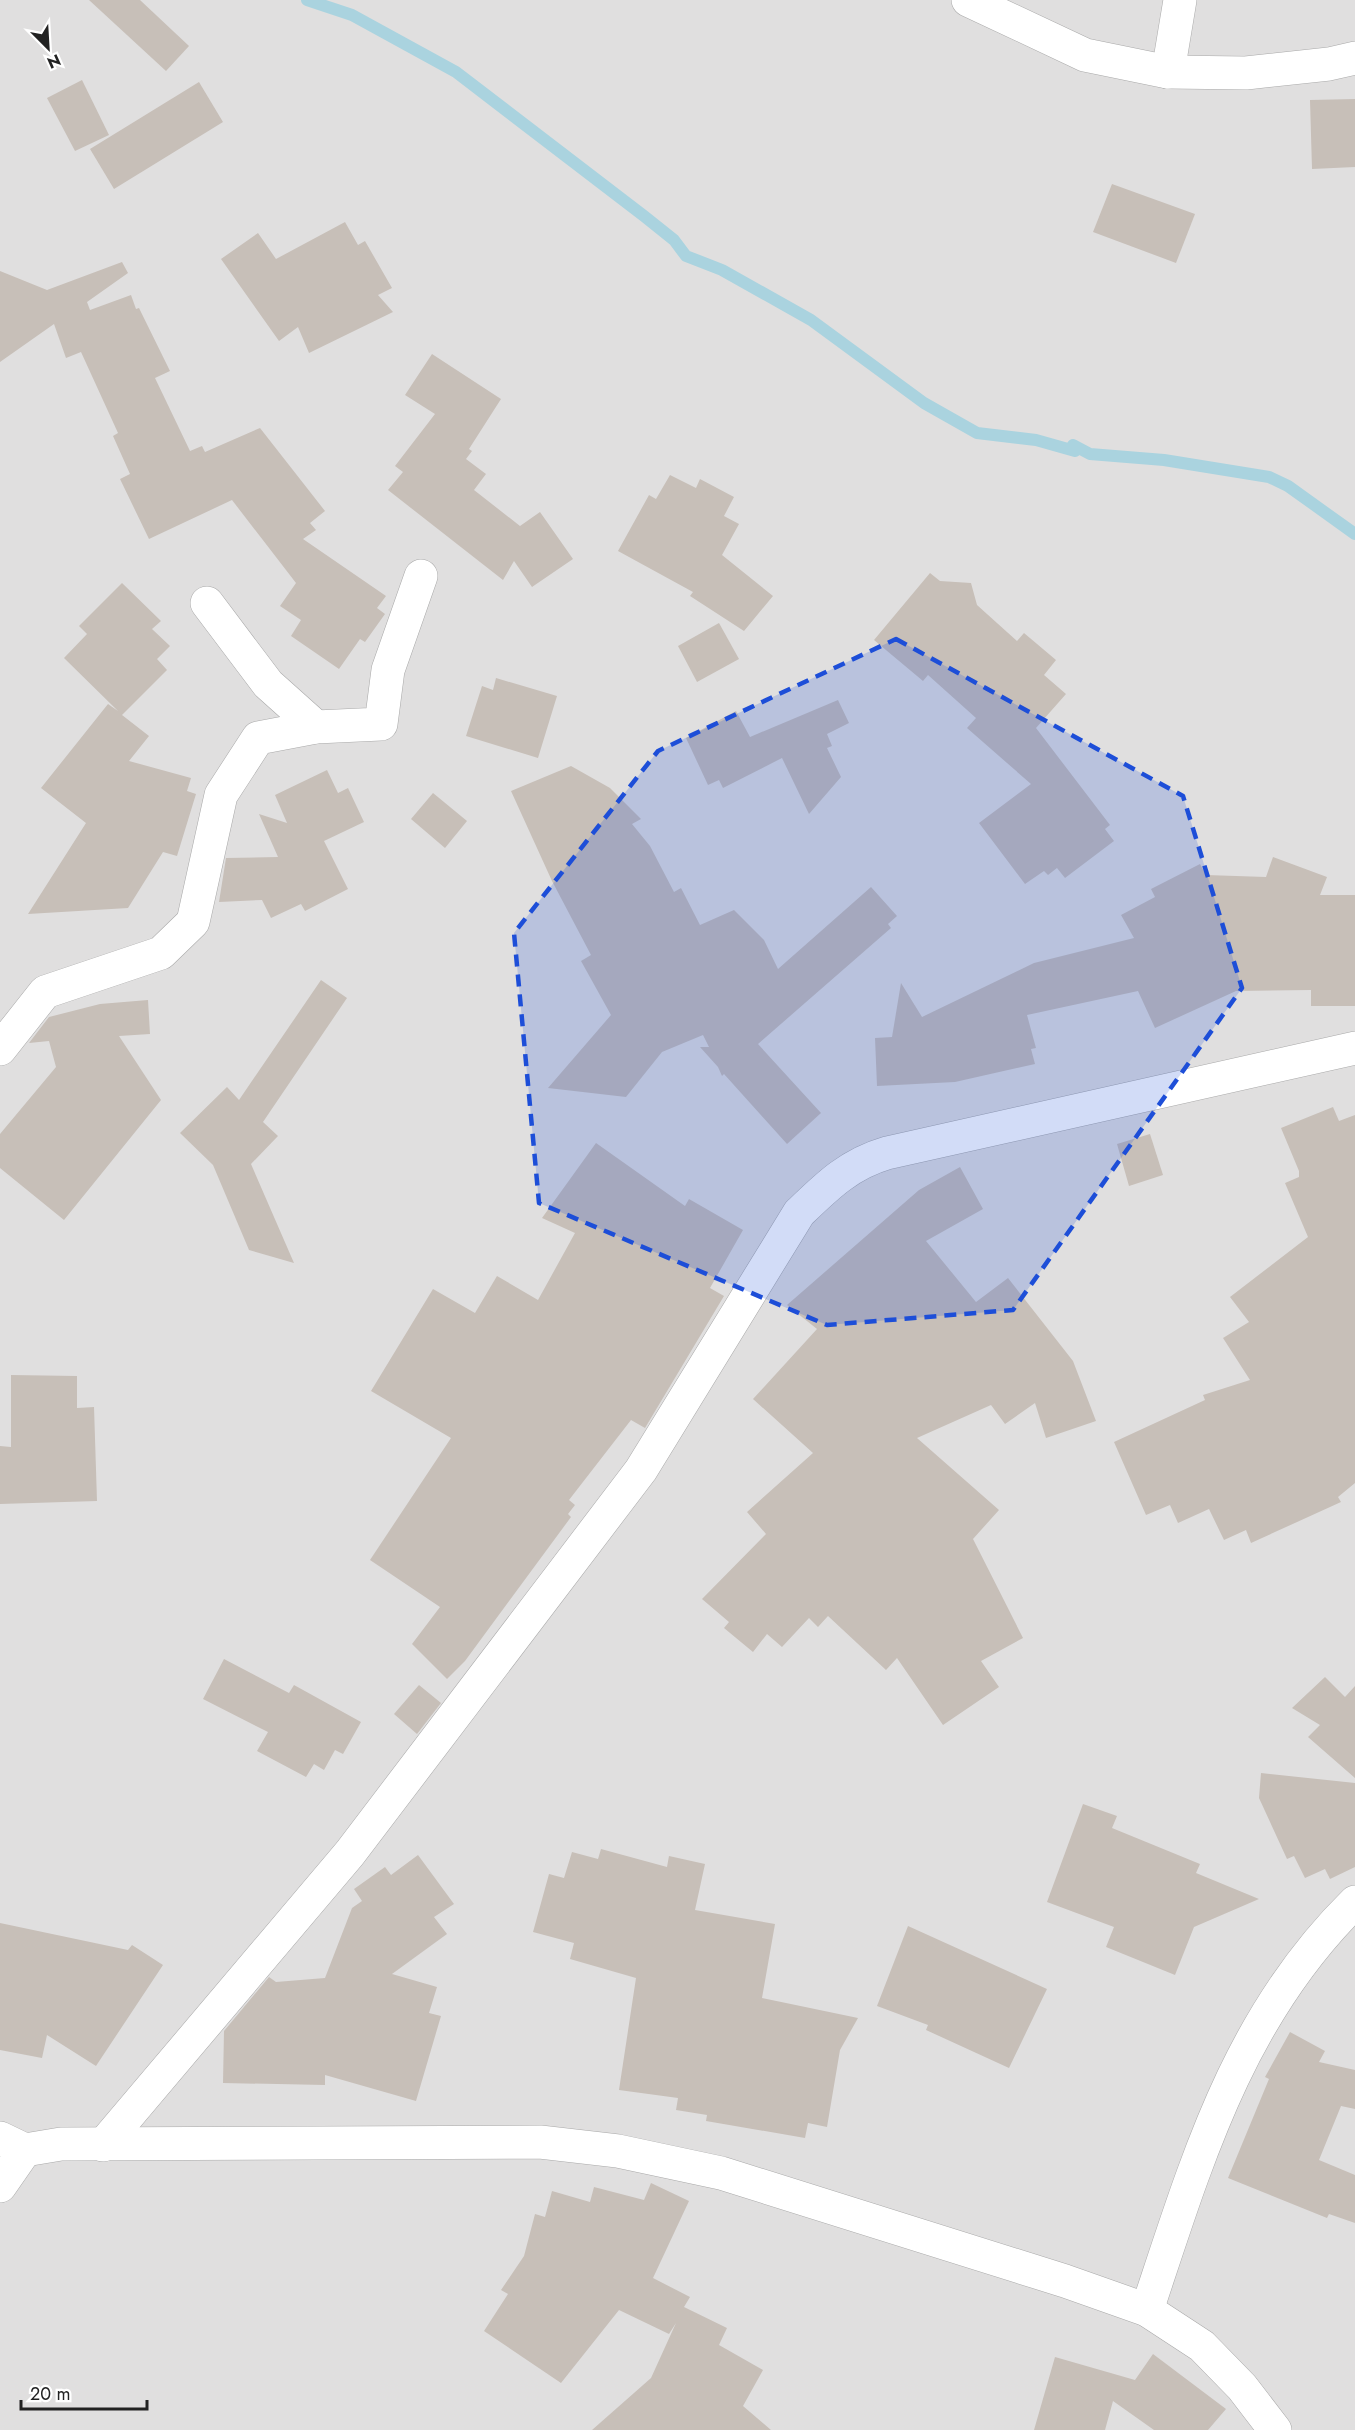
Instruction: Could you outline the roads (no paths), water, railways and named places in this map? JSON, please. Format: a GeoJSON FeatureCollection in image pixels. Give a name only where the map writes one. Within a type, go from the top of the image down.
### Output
{"type":"FeatureCollection","features":[{"type":"Feature","properties":{"kind":"street"},"geometry":{"type":"LineString","coordinates":[[968,0],[1085,55],[1168,72],[1246,73],[1329,64],[1355,58]]}},
{"type":"Feature","properties":{"kind":"street"},"geometry":{"type":"LineString","coordinates":[[1168,72],[1180,0]]}},
{"type":"Feature","properties":{"kind":"street"},"geometry":{"type":"LineString","coordinates":[[0,1048],[45,992],[161,953],[193,922],[221,795],[258,738],[316,727],[381,724],[388,670],[421,576]]}},
{"type":"Feature","properties":{"kind":"street"},"geometry":{"type":"LineString","coordinates":[[207,603],[268,684],[316,727]]}},
{"type":"Feature","properties":{"kind":"street"},"geometry":{"type":"LineString","coordinates":[[103,2145],[350,1853],[641,1470],[799,1213],[834,1179],[857,1163],[887,1153],[1355,1048]]}},
{"type":"Feature","properties":{"kind":"street"},"geometry":{"type":"LineString","coordinates":[[1147,2310],[1198,2156],[1231,2077],[1265,2015],[1330,1926],[1355,1902]]}},
{"type":"Feature","properties":{"kind":"street"},"geometry":{"type":"LineString","coordinates":[[0,2186],[13,2144],[540,2142],[618,2151],[721,2173],[1065,2281],[1147,2310],[1202,2346],[1242,2387],[1275,2430]]}},
{"type":"Feature","properties":{"kind":"waterway"},"geometry":{"type":"LineString","coordinates":[[307,0],[352,15],[456,72],[644,216],[674,240],[686,256],[722,270],[811,320],[924,403],[977,433],[1036,440],[1075,451],[1073,445],[1090,454],[1164,460],[1269,477],[1288,486],[1355,534]]}}]}
